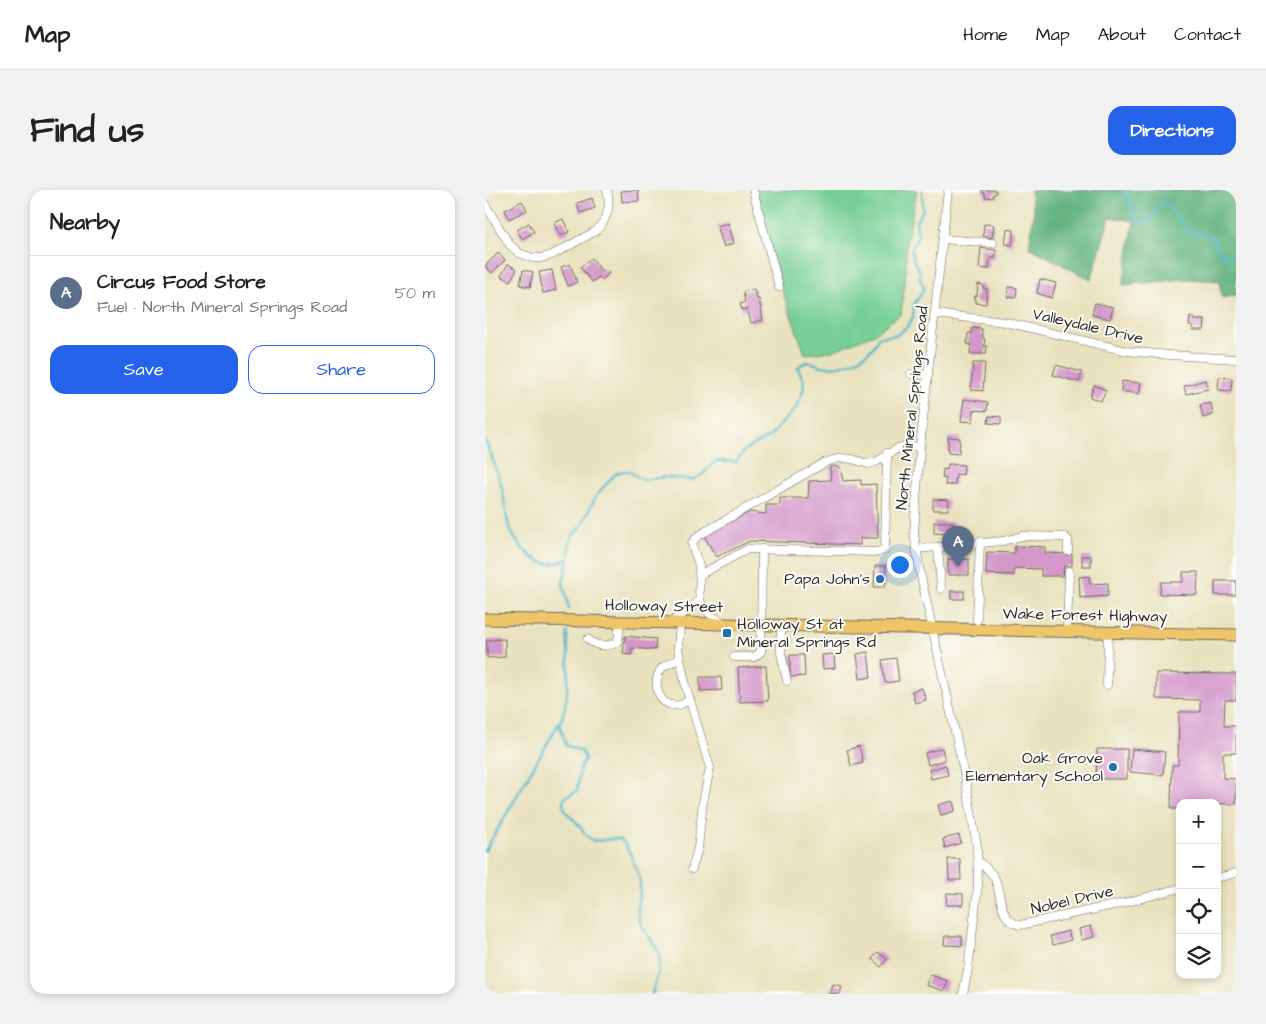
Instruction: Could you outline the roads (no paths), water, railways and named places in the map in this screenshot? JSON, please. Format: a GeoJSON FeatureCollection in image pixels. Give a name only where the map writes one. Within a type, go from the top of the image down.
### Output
{"type":"FeatureCollection","features":[{"type":"Feature","properties":{"kind":"highway","name":"Holloway Street"},"geometry":{"type":"LineString","coordinates":[[485,619],[933,628]]}},
{"type":"Feature","properties":{"kind":"highway","name":"Wake Forest Highway"},"geometry":{"type":"LineString","coordinates":[[933,628],[1236,635]]}},
{"type":"Feature","properties":{"kind":"street"},"geometry":{"type":"LineString","coordinates":[[485,204],[513,248],[527,256],[541,258],[552,255],[596,231],[602,225],[608,212],[609,198],[607,190]]}},
{"type":"Feature","properties":{"kind":"street"},"geometry":{"type":"LineString","coordinates":[[753,190],[779,286]]}},
{"type":"Feature","properties":{"kind":"street","name":"North Mineral Springs Road"},"geometry":{"type":"LineString","coordinates":[[948,190],[914,523],[916,549],[965,777],[979,861],[979,886],[969,969],[963,994]]}},
{"type":"Feature","properties":{"kind":"street"},"geometry":{"type":"LineString","coordinates":[[943,239],[993,243]]}},
{"type":"Feature","properties":{"kind":"street","name":"Valleydale Drive"},"geometry":{"type":"LineString","coordinates":[[935,314],[1005,322],[1127,351],[1236,359]]}},
{"type":"Feature","properties":{"kind":"street"},"geometry":{"type":"LineString","coordinates":[[911,374],[928,375]]}},
{"type":"Feature","properties":{"kind":"street"},"geometry":{"type":"LineString","coordinates":[[725,624],[713,617],[699,600],[698,563],[692,546],[692,543],[698,536],[819,465],[841,458],[868,464],[876,462],[887,453],[898,448],[921,447]]}},
{"type":"Feature","properties":{"kind":"street"},"geometry":{"type":"LineString","coordinates":[[699,575],[745,550],[877,552],[885,550],[887,453]]}},
{"type":"Feature","properties":{"kind":"street"},"geometry":{"type":"LineString","coordinates":[[916,549],[1003,541],[1022,536],[1065,536],[1068,540],[1068,551]]}},
{"type":"Feature","properties":{"kind":"street"},"geometry":{"type":"LineString","coordinates":[[977,620],[980,542]]}},
{"type":"Feature","properties":{"kind":"street"},"geometry":{"type":"LineString","coordinates":[[938,547],[941,589]]}},
{"type":"Feature","properties":{"kind":"street"},"geometry":{"type":"LineString","coordinates":[[734,657],[754,656],[761,652],[762,549]]}},
{"type":"Feature","properties":{"kind":"street"},"geometry":{"type":"LineString","coordinates":[[1067,631],[1069,571]]}},
{"type":"Feature","properties":{"kind":"street"},"geometry":{"type":"LineString","coordinates":[[692,869],[698,848],[703,802],[710,768],[680,659],[675,623],[699,600]]}},
{"type":"Feature","properties":{"kind":"street"},"geometry":{"type":"LineString","coordinates":[[587,639],[594,645],[611,646],[618,642],[620,621]]}},
{"type":"Feature","properties":{"kind":"street"},"geometry":{"type":"LineString","coordinates":[[781,625],[781,653],[787,681]]}},
{"type":"Feature","properties":{"kind":"street"},"geometry":{"type":"LineString","coordinates":[[1107,685],[1108,632]]}},
{"type":"Feature","properties":{"kind":"street"},"geometry":{"type":"LineString","coordinates":[[680,659],[662,668],[656,683],[656,690],[661,698],[668,703],[678,705],[690,700]]}},
{"type":"Feature","properties":{"kind":"street","name":"Nobel Drive"},"geometry":{"type":"LineString","coordinates":[[979,861],[994,878],[1004,912],[1008,920],[1015,925],[1124,903],[1176,889]]}},
{"type":"Feature","properties":{"kind":"street"},"geometry":{"type":"LineString","coordinates":[[1221,877],[1236,873]]}},
{"type":"Feature","properties":{"kind":"waterway"},"geometry":{"type":"LineString","coordinates":[[569,609],[563,583],[572,536],[582,525],[596,496],[615,474],[628,471],[643,480],[666,477],[692,480],[702,475],[712,464],[718,461],[736,462],[745,450],[770,436],[797,407],[804,388],[803,379],[798,368],[802,364],[809,362],[825,367],[844,365],[865,355],[871,350],[878,337],[897,335],[908,326],[913,317],[914,304],[924,287],[911,250],[918,237],[916,221],[923,210],[922,190]]}},
{"type":"Feature","properties":{"kind":"waterway"},"geometry":{"type":"LineString","coordinates":[[1125,190],[1135,216],[1140,222],[1148,222],[1159,203],[1166,203],[1189,233],[1209,234],[1225,257],[1236,253]]}},
{"type":"Feature","properties":{"kind":"waterway"},"geometry":{"type":"LineString","coordinates":[[485,440],[502,488],[509,526],[519,544],[525,551],[541,562],[549,564],[568,558]]}},
{"type":"Feature","properties":{"kind":"waterway"},"geometry":{"type":"LineString","coordinates":[[485,851],[562,718],[568,686],[567,632]]}},
{"type":"Feature","properties":{"kind":"waterway"},"geometry":{"type":"LineString","coordinates":[[559,723],[566,745],[581,751],[585,758],[580,769],[577,791],[564,798],[565,810],[592,840],[619,839],[622,841],[638,873],[640,882],[639,920],[656,948],[660,960],[652,994]]}},
{"type":"Feature","properties":{"kind":"place","name":"Circus Food Store"},"geometry":{"type":"Point","coordinates":[958,567]}},
{"type":"Feature","properties":{"kind":"place","name":"Papa John's"},"geometry":{"type":"Point","coordinates":[880,579]}},
{"type":"Feature","properties":{"kind":"place","name":"Holloway St at Mineral Springs Rd"},"geometry":{"type":"Point","coordinates":[727,633]}},
{"type":"Feature","properties":{"kind":"place","name":"Oak Grove Elementary School"},"geometry":{"type":"Point","coordinates":[1113,767]}}]}
